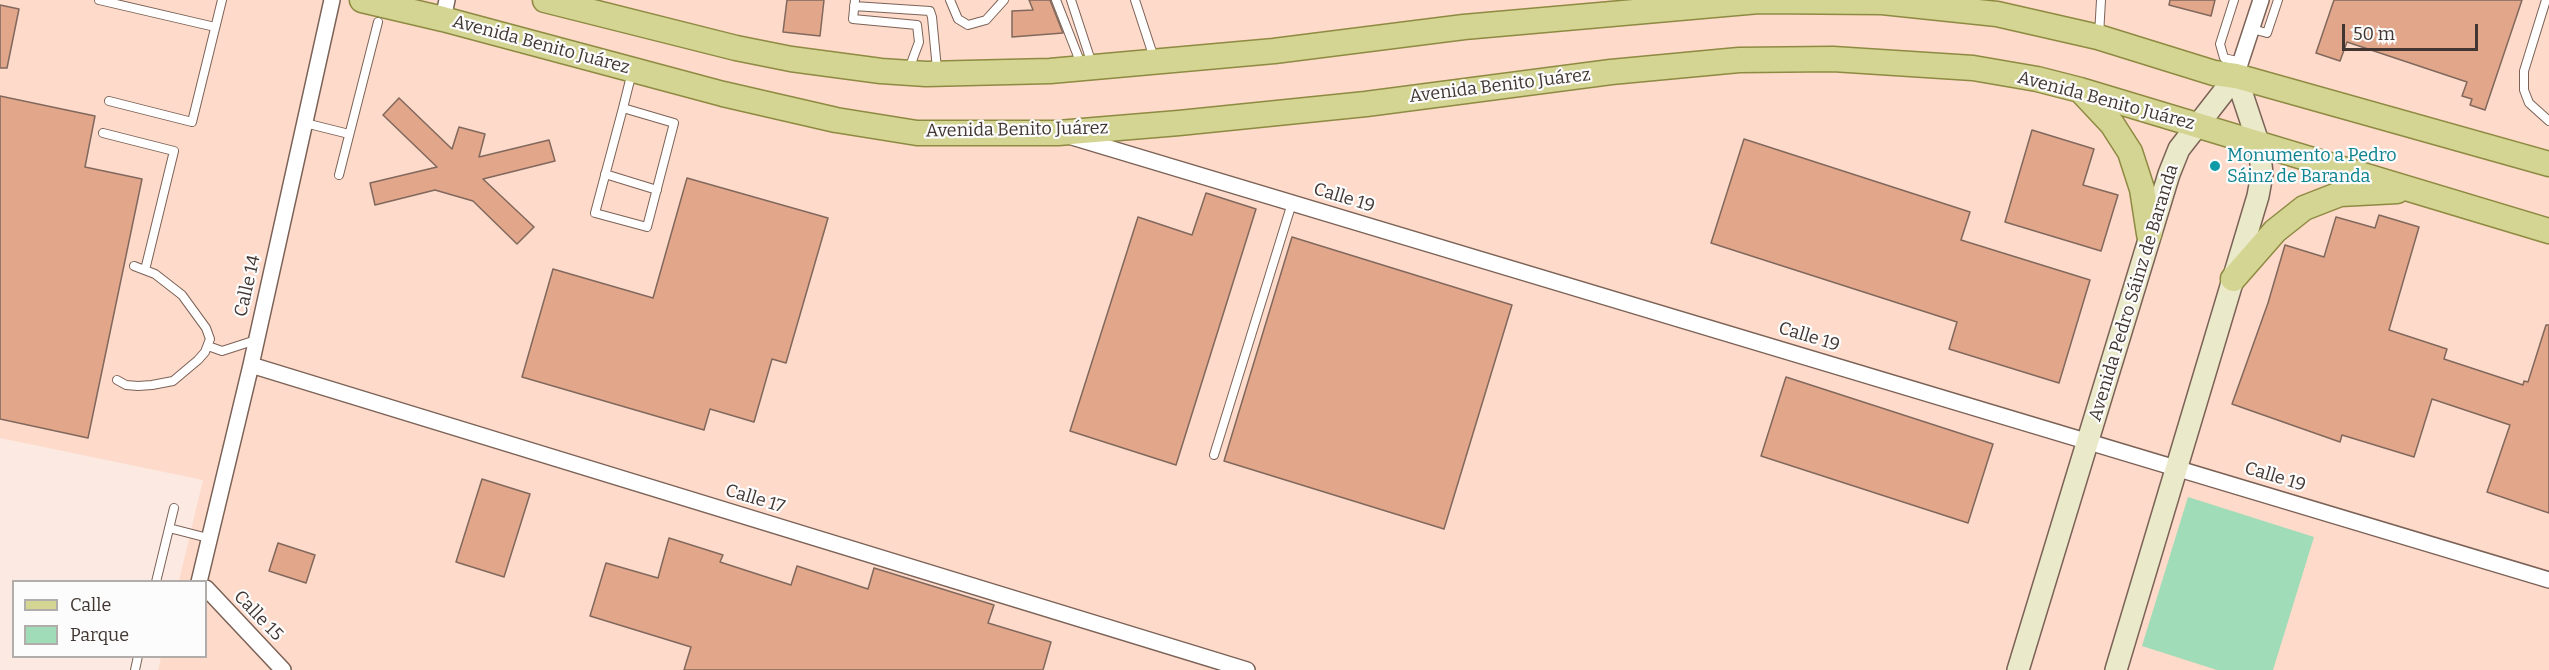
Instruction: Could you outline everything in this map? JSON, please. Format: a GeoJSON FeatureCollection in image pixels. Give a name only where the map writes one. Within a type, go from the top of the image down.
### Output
{"type":"FeatureCollection","features":[{"type":"Feature","properties":{"kind":"main road","name":"Avenida Benito Juárez"},"geometry":{"type":"LineString","coordinates":[[362,0],[445,10],[633,70],[723,94],[837,120],[917,133],[1058,133],[1355,105],[1611,72],[1739,60],[1833,59],[1972,68],[2026,77],[2080,90],[2549,231]]}},
{"type":"Feature","properties":{"kind":"main road"},"geometry":{"type":"LineString","coordinates":[[545,0],[736,48],[846,67],[937,74],[1050,71],[1155,62],[1274,51],[1577,13],[1726,2],[1849,1],[1991,10],[2098,37],[2214,73],[2239,69],[2549,164]]}},
{"type":"Feature","properties":{"kind":"main road"},"geometry":{"type":"LineString","coordinates":[[2080,90],[2112,124],[2130,152],[2142,189],[2149,234]]}},
{"type":"Feature","properties":{"kind":"main road"},"geometry":{"type":"LineString","coordinates":[[2233,279],[2275,231],[2304,208],[2340,194],[2373,191],[2424,192]]}},
{"type":"Feature","properties":{"kind":"street","name":"Calle 14"},"geometry":{"type":"LineString","coordinates":[[201,580],[208,538],[251,365],[332,0]]}},
{"type":"Feature","properties":{"kind":"street"},"geometry":{"type":"LineString","coordinates":[[2116,670],[2258,196],[2262,174],[2259,145],[2239,69],[2261,0]]}},
{"type":"Feature","properties":{"kind":"street","name":"Avenida Pedro Sáinz de Baranda"},"geometry":{"type":"LineString","coordinates":[[2018,670],[2149,234],[2180,149],[2239,69]]}},
{"type":"Feature","properties":{"kind":"street","name":"Calle 19"},"geometry":{"type":"LineString","coordinates":[[1058,133],[2549,580]]}},
{"type":"Feature","properties":{"kind":"street","name":"Calle 17"},"geometry":{"type":"LineString","coordinates":[[251,365],[1247,670]]}},
{"type":"Feature","properties":{"kind":"street","name":"Calle 15"},"geometry":{"type":"LineString","coordinates":[[207,589],[283,670]]}},
{"type":"Feature","properties":{"kind":"lane"},"geometry":{"type":"LineString","coordinates":[[99,0],[215,27]]}},
{"type":"Feature","properties":{"kind":"lane"},"geometry":{"type":"LineString","coordinates":[[109,101],[192,122],[222,0]]}},
{"type":"Feature","properties":{"kind":"lane"},"geometry":{"type":"LineString","coordinates":[[950,0],[958,18],[968,25],[986,20],[1004,0]]}},
{"type":"Feature","properties":{"kind":"lane"},"geometry":{"type":"LineString","coordinates":[[1056,0],[1088,68]]}},
{"type":"Feature","properties":{"kind":"lane"},"geometry":{"type":"LineString","coordinates":[[1071,0],[1088,68]]}},
{"type":"Feature","properties":{"kind":"lane"},"geometry":{"type":"LineString","coordinates":[[1135,0],[1155,62]]}},
{"type":"Feature","properties":{"kind":"lane"},"geometry":{"type":"LineString","coordinates":[[2098,37],[2101,0]]}},
{"type":"Feature","properties":{"kind":"lane"},"geometry":{"type":"LineString","coordinates":[[2234,0],[2220,44],[2224,58],[2239,69]]}},
{"type":"Feature","properties":{"kind":"lane"},"geometry":{"type":"LineString","coordinates":[[2252,29],[2267,33],[2278,0]]}},
{"type":"Feature","properties":{"kind":"lane"},"geometry":{"type":"LineString","coordinates":[[2546,0],[2524,71],[2524,90],[2529,104],[2549,122]]}},
{"type":"Feature","properties":{"kind":"lane"},"geometry":{"type":"LineString","coordinates":[[908,73],[919,42],[917,25],[853,19],[855,3],[930,11],[937,74]]}},
{"type":"Feature","properties":{"kind":"lane"},"geometry":{"type":"LineString","coordinates":[[339,175],[378,22]]}},
{"type":"Feature","properties":{"kind":"lane"},"geometry":{"type":"LineString","coordinates":[[622,108],[674,123],[647,227],[594,213],[622,108],[633,70]]}},
{"type":"Feature","properties":{"kind":"lane"},"geometry":{"type":"LineString","coordinates":[[305,123],[349,134]]}},
{"type":"Feature","properties":{"kind":"lane"},"geometry":{"type":"LineString","coordinates":[[103,133],[174,151],[145,270]]}},
{"type":"Feature","properties":{"kind":"lane"},"geometry":{"type":"LineString","coordinates":[[605,174],[657,190]]}},
{"type":"Feature","properties":{"kind":"lane"},"geometry":{"type":"LineString","coordinates":[[1214,455],[1292,203]]}},
{"type":"Feature","properties":{"kind":"lane"},"geometry":{"type":"LineString","coordinates":[[117,380],[126,385],[138,386],[152,386],[173,381],[198,360],[210,339],[206,328],[183,295],[170,283],[134,266]]}},
{"type":"Feature","properties":{"kind":"lane"},"geometry":{"type":"LineString","coordinates":[[208,346],[222,351],[256,340]]}},
{"type":"Feature","properties":{"kind":"lane"},"geometry":{"type":"LineString","coordinates":[[157,580],[174,508]]}},
{"type":"Feature","properties":{"kind":"lane"},"geometry":{"type":"LineString","coordinates":[[170,528],[208,538]]}},
{"type":"Feature","properties":{"kind":"shaded area"},"geometry":{"type":"Polygon","coordinates":[[[0,0],[2549,0],[2549,670],[158,670],[161,658],[207,658],[207,580],[179,580],[203,480],[0,438],[0,0]]]}},
{"type":"Feature","properties":{"kind":"green space"},"geometry":{"type":"Polygon","coordinates":[[[2188,497],[2314,537],[2273,670],[2217,670],[2142,646],[2188,497]]]}},
{"type":"Feature","properties":{"kind":"building"},"geometry":{"type":"Polygon","coordinates":[[[787,0],[824,0],[820,36],[783,32],[787,0]]]}},
{"type":"Feature","properties":{"kind":"building"},"geometry":{"type":"Polygon","coordinates":[[[1029,0],[1050,0],[1063,33],[1012,37],[1012,11],[1033,10],[1029,0]]]}},
{"type":"Feature","properties":{"kind":"building"},"geometry":{"type":"Polygon","coordinates":[[[2170,0],[2215,0],[2211,16],[2169,5],[2170,0]]]}},
{"type":"Feature","properties":{"kind":"building"},"geometry":{"type":"Polygon","coordinates":[[[2334,0],[2522,0],[2485,110],[2470,105],[2472,99],[2462,96],[2467,82],[2347,42],[2340,61],[2316,53],[2334,0]]]}},
{"type":"Feature","properties":{"kind":"building"},"geometry":{"type":"Polygon","coordinates":[[[0,5],[19,9],[7,68],[0,68],[0,5]]]}},
{"type":"Feature","properties":{"kind":"building"},"geometry":{"type":"Polygon","coordinates":[[[0,96],[95,116],[85,167],[142,179],[88,438],[0,419],[0,96]]]}},
{"type":"Feature","properties":{"kind":"building"},"geometry":{"type":"Polygon","coordinates":[[[399,98],[452,149],[459,127],[485,134],[479,157],[549,140],[555,161],[483,179],[534,227],[517,244],[473,201],[435,190],[375,205],[370,183],[437,167],[383,115],[399,98]]]}},
{"type":"Feature","properties":{"kind":"building"},"geometry":{"type":"Polygon","coordinates":[[[2032,130],[2094,149],[2083,185],[2118,195],[2101,251],[2005,222],[2032,130]]]}},
{"type":"Feature","properties":{"kind":"building"},"geometry":{"type":"Polygon","coordinates":[[[1744,139],[1970,212],[1961,240],[2090,280],[2059,383],[1949,349],[1957,322],[1711,243],[1744,139]]]}},
{"type":"Feature","properties":{"kind":"building"},"geometry":{"type":"Polygon","coordinates":[[[687,178],[828,218],[786,363],[772,359],[754,422],[710,409],[704,430],[522,377],[553,269],[653,298],[687,178]]]}},
{"type":"Feature","properties":{"kind":"building"},"geometry":{"type":"Polygon","coordinates":[[[1206,193],[1256,209],[1176,465],[1070,431],[1138,217],[1192,235],[1206,193]]]}},
{"type":"Feature","properties":{"kind":"building"},"geometry":{"type":"Polygon","coordinates":[[[2379,215],[2419,227],[2389,330],[2447,349],[2444,359],[2523,385],[2524,381],[2528,382],[2546,325],[2549,325],[2549,513],[2487,492],[2510,425],[2432,399],[2414,457],[2342,435],[2340,442],[2232,404],[2268,303],[2285,245],[2324,257],[2336,217],[2375,228],[2379,215]]]}},
{"type":"Feature","properties":{"kind":"building"},"geometry":{"type":"Polygon","coordinates":[[[1292,237],[1512,305],[1444,529],[1224,461],[1292,237]]]}},
{"type":"Feature","properties":{"kind":"building"},"geometry":{"type":"Polygon","coordinates":[[[1786,377],[1993,444],[1968,523],[1761,456],[1786,377]]]}},
{"type":"Feature","properties":{"kind":"building"},"geometry":{"type":"Polygon","coordinates":[[[482,479],[530,494],[504,577],[456,562],[482,479]]]}},
{"type":"Feature","properties":{"kind":"building"},"geometry":{"type":"Polygon","coordinates":[[[669,538],[723,555],[720,562],[791,585],[797,566],[868,589],[874,568],[994,605],[988,623],[1051,642],[1043,670],[684,670],[691,647],[590,616],[606,563],[658,578],[669,538]]]}},
{"type":"Feature","properties":{"kind":"building"},"geometry":{"type":"Polygon","coordinates":[[[278,543],[315,555],[306,583],[269,571],[278,543]]]}},
{"type":"Feature","properties":{"kind":"place","name":"Monumento a Pedro Sáinz de Baranda"},"geometry":{"type":"Point","coordinates":[2215,166]}}]}
